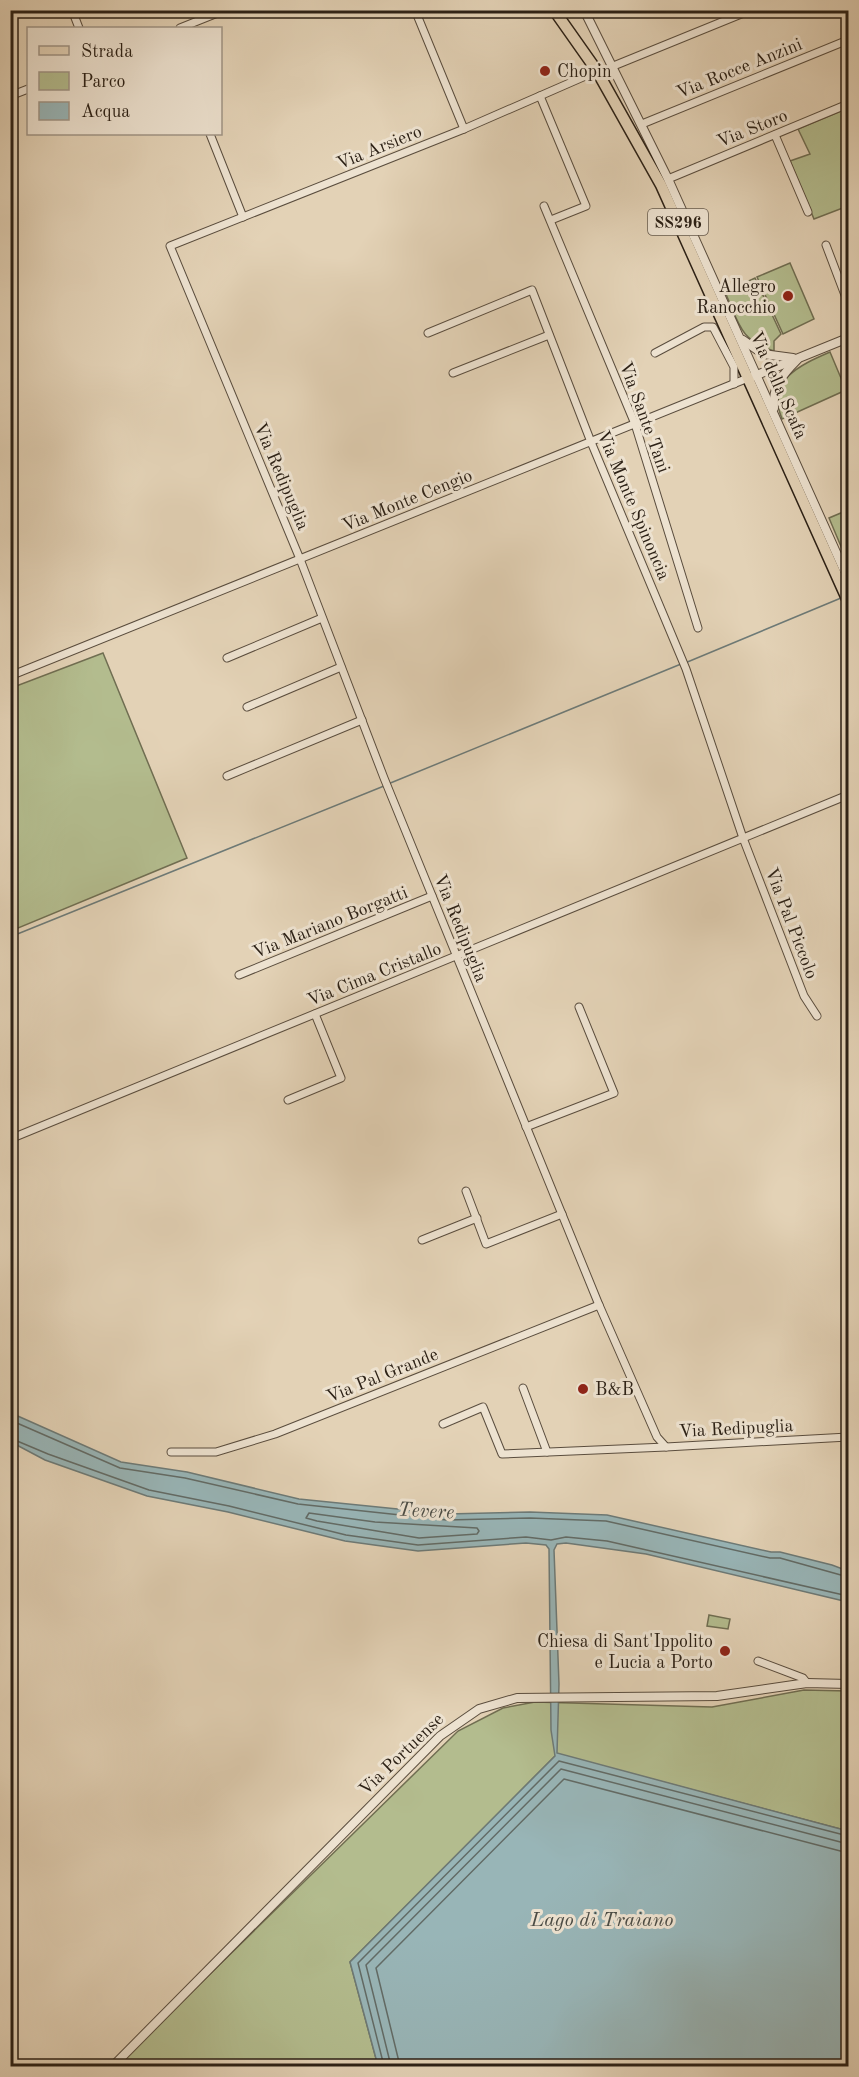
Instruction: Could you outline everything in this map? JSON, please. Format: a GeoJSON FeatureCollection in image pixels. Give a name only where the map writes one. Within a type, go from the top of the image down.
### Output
{"type":"FeatureCollection","features":[{"type":"Feature","properties":{"kind":"main road","name":"SS296"},"geometry":{"type":"LineString","coordinates":[[555,10],[597,71],[661,185],[752,377],[849,601]]}},
{"type":"Feature","properties":{"kind":"street"},"geometry":{"type":"LineString","coordinates":[[72,10],[79,27]]}},
{"type":"Feature","properties":{"kind":"street"},"geometry":{"type":"LineString","coordinates":[[182,27],[225,10]]}},
{"type":"Feature","properties":{"kind":"street"},"geometry":{"type":"LineString","coordinates":[[415,10],[464,129]]}},
{"type":"Feature","properties":{"kind":"street","name":"Via della Scafa"},"geometry":{"type":"LineString","coordinates":[[584,10],[668,179],[738,334],[752,377],[774,415],[849,579]]}},
{"type":"Feature","properties":{"kind":"street"},"geometry":{"type":"LineString","coordinates":[[611,67],[751,10]]}},
{"type":"Feature","properties":{"kind":"street","name":"Via Rocce Anzini"},"geometry":{"type":"LineString","coordinates":[[642,124],[849,40]]}},
{"type":"Feature","properties":{"kind":"street","name":"Via Arsiero"},"geometry":{"type":"LineString","coordinates":[[170,246],[464,129],[597,71]]}},
{"type":"Feature","properties":{"kind":"street"},"geometry":{"type":"LineString","coordinates":[[10,96],[27,89]]}},
{"type":"Feature","properties":{"kind":"street"},"geometry":{"type":"LineString","coordinates":[[540,96],[586,206],[551,220]]}},
{"type":"Feature","properties":{"kind":"street","name":"Via Storo"},"geometry":{"type":"LineString","coordinates":[[668,179],[849,104]]}},
{"type":"Feature","properties":{"kind":"street"},"geometry":{"type":"LineString","coordinates":[[210,135],[243,217]]}},
{"type":"Feature","properties":{"kind":"street"},"geometry":{"type":"LineString","coordinates":[[775,135],[808,212]]}},
{"type":"Feature","properties":{"kind":"street","name":"Via Sante Tani"},"geometry":{"type":"LineString","coordinates":[[544,206],[635,424],[698,628]]}},
{"type":"Feature","properties":{"kind":"street"},"geometry":{"type":"LineString","coordinates":[[826,245],[849,303]]}},
{"type":"Feature","properties":{"kind":"street","name":"Via Redipuglia"},"geometry":{"type":"LineString","coordinates":[[170,246],[300,559],[384,778],[526,1127],[599,1305],[657,1437],[666,1447],[849,1437]]}},
{"type":"Feature","properties":{"kind":"street","name":"Via Monte Spinoncia"},"geometry":{"type":"LineString","coordinates":[[428,333],[532,290],[591,442],[681,656],[743,838]]}},
{"type":"Feature","properties":{"kind":"street"},"geometry":{"type":"LineString","coordinates":[[655,353],[695,331],[713,327],[734,367],[734,384]]}},
{"type":"Feature","properties":{"kind":"street"},"geometry":{"type":"LineString","coordinates":[[738,334],[746,344],[763,354],[800,358]]}},
{"type":"Feature","properties":{"kind":"street"},"geometry":{"type":"LineString","coordinates":[[453,373],[549,335]]}},
{"type":"Feature","properties":{"kind":"street"},"geometry":{"type":"LineString","coordinates":[[752,377],[849,338]]}},
{"type":"Feature","properties":{"kind":"street"},"geometry":{"type":"LineString","coordinates":[[774,415],[774,391],[782,377],[800,358]]}},
{"type":"Feature","properties":{"kind":"street","name":"Via Monte Cengio"},"geometry":{"type":"LineString","coordinates":[[10,676],[752,377]]}},
{"type":"Feature","properties":{"kind":"street"},"geometry":{"type":"LineString","coordinates":[[227,658],[322,618]]}},
{"type":"Feature","properties":{"kind":"street"},"geometry":{"type":"LineString","coordinates":[[247,707],[341,667]]}},
{"type":"Feature","properties":{"kind":"street"},"geometry":{"type":"LineString","coordinates":[[227,776],[362,720]]}},
{"type":"Feature","properties":{"kind":"street","name":"Via Cima Cristallo"},"geometry":{"type":"LineString","coordinates":[[10,1138],[849,795]]}},
{"type":"Feature","properties":{"kind":"street","name":"Via Pal Piccolo"},"geometry":{"type":"LineString","coordinates":[[743,838],[804,996],[817,1016]]}},
{"type":"Feature","properties":{"kind":"street","name":"Via Mariano Borgatti"},"geometry":{"type":"LineString","coordinates":[[239,975],[432,896]]}},
{"type":"Feature","properties":{"kind":"street"},"geometry":{"type":"LineString","coordinates":[[526,1127],[614,1093],[579,1007]]}},
{"type":"Feature","properties":{"kind":"street"},"geometry":{"type":"LineString","coordinates":[[288,1100],[341,1078],[315,1014]]}},
{"type":"Feature","properties":{"kind":"street"},"geometry":{"type":"LineString","coordinates":[[466,1191],[486,1244],[562,1214]]}},
{"type":"Feature","properties":{"kind":"street"},"geometry":{"type":"LineString","coordinates":[[422,1240],[477,1218]]}},
{"type":"Feature","properties":{"kind":"street","name":"Via Pal Grande"},"geometry":{"type":"LineString","coordinates":[[171,1452],[216,1452],[275,1434],[599,1305]]}},
{"type":"Feature","properties":{"kind":"street"},"geometry":{"type":"LineString","coordinates":[[523,1388],[547,1452]]}},
{"type":"Feature","properties":{"kind":"street"},"geometry":{"type":"LineString","coordinates":[[443,1424],[483,1407],[502,1454],[666,1447]]}},
{"type":"Feature","properties":{"kind":"street"},"geometry":{"type":"LineString","coordinates":[[758,1661],[803,1678],[807,1683]]}},
{"type":"Feature","properties":{"kind":"street","name":"Via Portuense"},"geometry":{"type":"LineString","coordinates":[[113,2067],[448,1729],[462,1718],[492,1704],[546,1696],[717,1696],[807,1683],[849,1684]]}},
{"type":"Feature","properties":{"kind":"green space"},"geometry":{"type":"Polygon","coordinates":[[[848,108],[848,206],[814,219],[790,161],[810,154],[798,129],[848,108]]]}},
{"type":"Feature","properties":{"kind":"green space"},"geometry":{"type":"Polygon","coordinates":[[[790,263],[814,319],[783,334],[757,277],[790,263]]]}},
{"type":"Feature","properties":{"kind":"green space"},"geometry":{"type":"Polygon","coordinates":[[[755,278],[781,334],[774,341],[774,351],[762,347],[747,336],[737,321],[725,292],[755,278]]]}},
{"type":"Feature","properties":{"kind":"green space"},"geometry":{"type":"Polygon","coordinates":[[[830,352],[846,390],[782,419],[778,405],[782,384],[797,369],[830,352]]]}},
{"type":"Feature","properties":{"kind":"green space"},"geometry":{"type":"Polygon","coordinates":[[[848,510],[848,563],[829,518],[848,510]]]}},
{"type":"Feature","properties":{"kind":"green space"},"geometry":{"type":"Polygon","coordinates":[[[103,653],[187,858],[11,931],[11,688],[103,653]]]}},
{"type":"Feature","properties":{"kind":"green space"},"geometry":{"type":"Polygon","coordinates":[[[709,1615],[730,1619],[728,1629],[707,1626],[709,1615]]]}},
{"type":"Feature","properties":{"kind":"green space"},"geometry":{"type":"Polygon","coordinates":[[[804,1690],[848,1691],[848,1831],[557,1754],[350,1962],[378,2066],[116,2066],[458,1731],[503,1708],[535,1702],[712,1707],[804,1690]]]}},
{"type":"Feature","properties":{"kind":"water","name":"Lago di Traiano"},"geometry":{"type":"Polygon","coordinates":[[[11,1413],[121,1462],[187,1472],[299,1499],[447,1514],[530,1512],[607,1515],[771,1552],[780,1552],[848,1571],[848,1602],[646,1554],[566,1543],[557,1544],[554,1550],[559,1684],[557,1753],[848,1831],[848,2066],[378,2066],[350,1962],[555,1756],[551,1730],[549,1549],[546,1545],[526,1543],[418,1551],[345,1541],[228,1512],[147,1496],[45,1460],[11,1442],[11,1413]]]}},
{"type":"Feature","properties":{"kind":"waterway"},"geometry":{"type":"LineString","coordinates":[[685,663],[841,598]]}},
{"type":"Feature","properties":{"kind":"waterway"},"geometry":{"type":"LineString","coordinates":[[388,784],[681,664]]}},
{"type":"Feature","properties":{"kind":"waterway"},"geometry":{"type":"LineString","coordinates":[[10,937],[384,786]]}},
{"type":"Feature","properties":{"kind":"place","name":"Chopin"},"geometry":{"type":"Point","coordinates":[545,71]}},
{"type":"Feature","properties":{"kind":"place","name":"Allegro Ranocchio"},"geometry":{"type":"Point","coordinates":[788,296]}},
{"type":"Feature","properties":{"kind":"place","name":"B&B"},"geometry":{"type":"Point","coordinates":[583,1389]}},
{"type":"Feature","properties":{"kind":"place","name":"Chiesa di Sant'Ippolito e Lucia a Porto"},"geometry":{"type":"Point","coordinates":[725,1651]}},
{"type":"Feature","properties":{"kind":"water label","name":"Tevere"},"geometry":{"type":"Point","coordinates":[426,1510]}}]}
